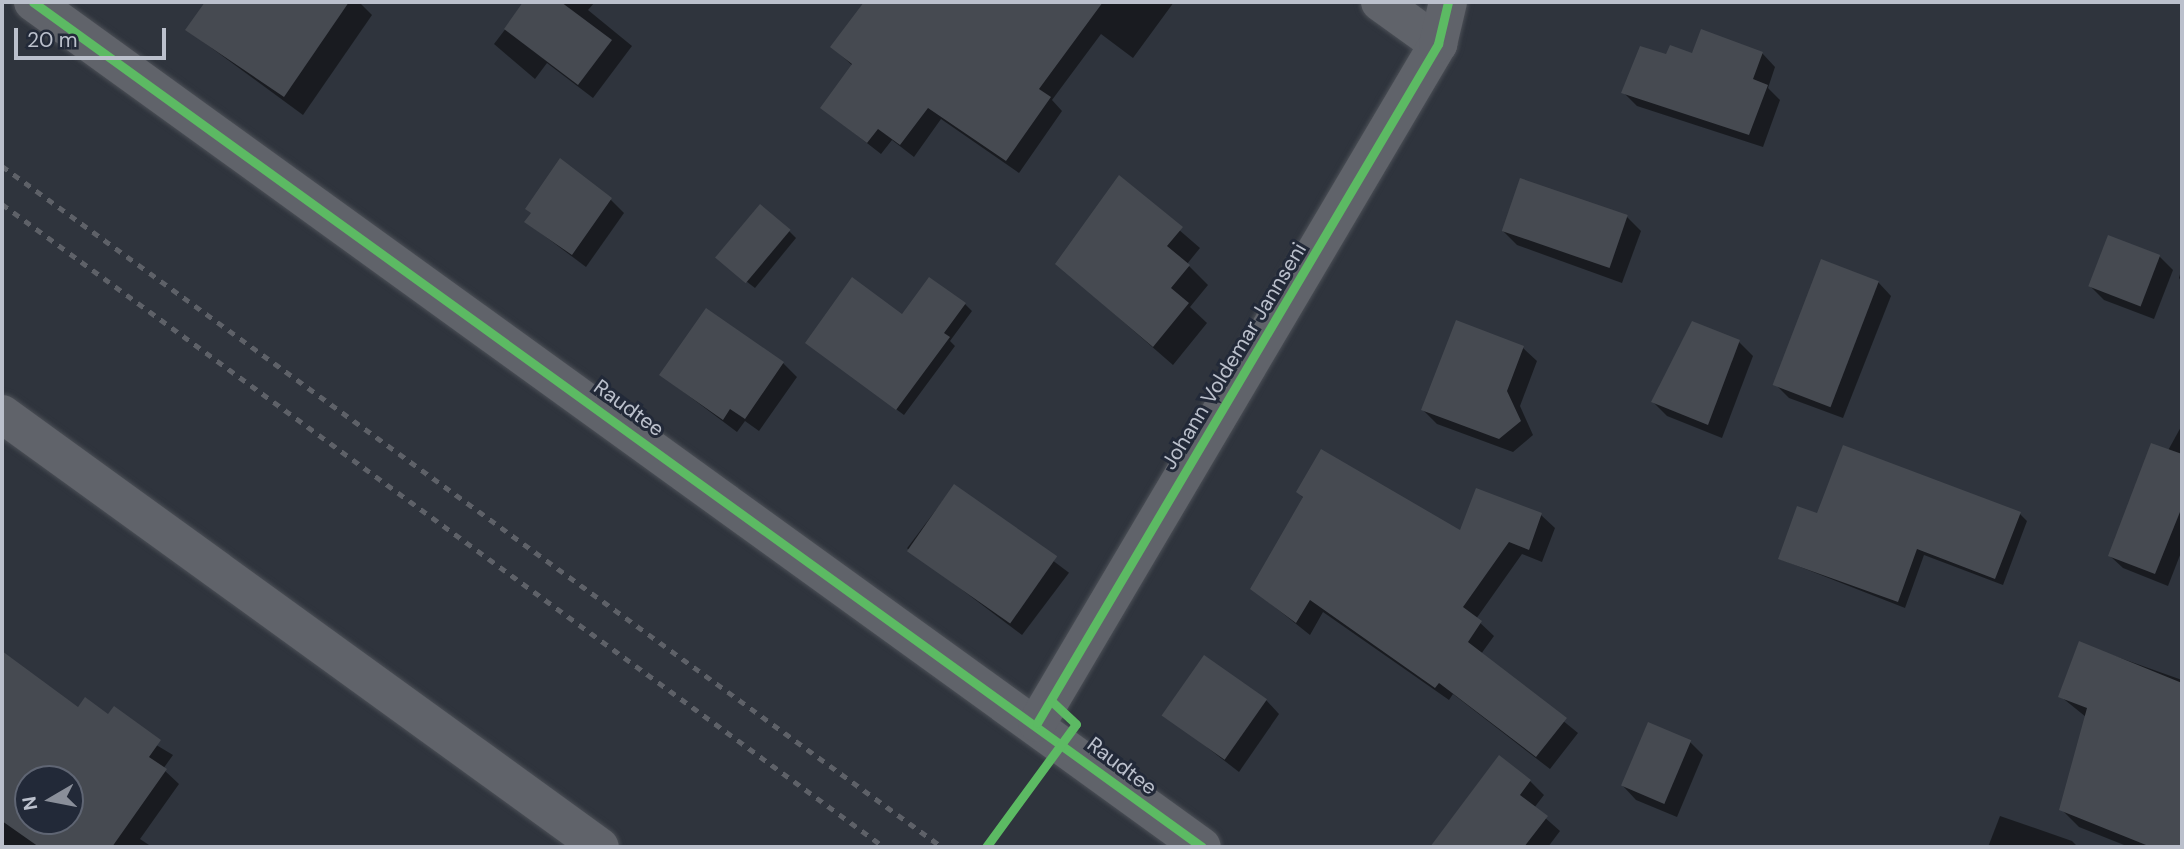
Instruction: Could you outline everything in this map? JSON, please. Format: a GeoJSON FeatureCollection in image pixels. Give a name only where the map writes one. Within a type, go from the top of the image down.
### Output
{"type":"FeatureCollection","features":[{"type":"Feature","properties":{"kind":"street","name":"Raudtee"},"geometry":{"type":"LineString","coordinates":[[33,2],[1037,723],[1202,847]]}},
{"type":"Feature","properties":{"kind":"street"},"geometry":{"type":"LineString","coordinates":[[1380,2],[1438,44]]}},
{"type":"Feature","properties":{"kind":"street","name":"Johann Voldemar Jannseni"},"geometry":{"type":"LineString","coordinates":[[1037,723],[1438,44],[1448,2]]}},
{"type":"Feature","properties":{"kind":"street"},"geometry":{"type":"LineString","coordinates":[[2,414],[600,847]]}},
{"type":"Feature","properties":{"kind":"building"},"geometry":{"type":"Polygon","coordinates":[[[205,2],[349,2],[284,97],[185,30],[205,2]]]}},
{"type":"Feature","properties":{"kind":"building"},"geometry":{"type":"Polygon","coordinates":[[[523,2],[561,2],[612,40],[578,85],[504,29],[523,2]]]}},
{"type":"Feature","properties":{"kind":"building"},"geometry":{"type":"Polygon","coordinates":[[[864,2],[1103,2],[1039,89],[1051,97],[1006,161],[928,108],[900,145],[878,129],[867,143],[820,108],[852,64],[830,47],[864,2]]]}},
{"type":"Feature","properties":{"kind":"building"},"geometry":{"type":"Polygon","coordinates":[[[1701,29],[1763,52],[1753,79],[1768,85],[1749,135],[1621,93],[1640,46],[1666,54],[1670,45],[1692,53],[1701,29]]]}},
{"type":"Feature","properties":{"kind":"building"},"geometry":{"type":"Polygon","coordinates":[[[560,158],[612,198],[572,255],[524,222],[531,213],[525,209],[560,158]]]}},
{"type":"Feature","properties":{"kind":"building"},"geometry":{"type":"Polygon","coordinates":[[[1119,175],[1183,227],[1167,246],[1190,265],[1171,288],[1189,303],[1153,347],[1055,264],[1119,175]]]}},
{"type":"Feature","properties":{"kind":"building"},"geometry":{"type":"Polygon","coordinates":[[[1520,178],[1628,215],[1610,268],[1502,231],[1520,178]]]}},
{"type":"Feature","properties":{"kind":"building"},"geometry":{"type":"Polygon","coordinates":[[[760,204],[791,230],[746,283],[715,258],[760,204]]]}},
{"type":"Feature","properties":{"kind":"building"},"geometry":{"type":"Polygon","coordinates":[[[2108,235],[2160,255],[2141,306],[2088,286],[2108,235]]]}},
{"type":"Feature","properties":{"kind":"building"},"geometry":{"type":"Polygon","coordinates":[[[1821,259],[1879,281],[1831,407],[1773,385],[1821,259]]]}},
{"type":"Feature","properties":{"kind":"building"},"geometry":{"type":"Polygon","coordinates":[[[852,277],[902,314],[929,277],[966,303],[944,333],[950,337],[896,410],[805,343],[852,277]]]}},
{"type":"Feature","properties":{"kind":"building"},"geometry":{"type":"Polygon","coordinates":[[[706,308],[784,362],[745,419],[730,409],[723,420],[659,375],[706,308]]]}},
{"type":"Feature","properties":{"kind":"building"},"geometry":{"type":"Polygon","coordinates":[[[1456,320],[1524,346],[1507,391],[1521,421],[1499,439],[1421,410],[1456,320]]]}},
{"type":"Feature","properties":{"kind":"building"},"geometry":{"type":"Polygon","coordinates":[[[1692,321],[1740,340],[1708,425],[1651,402],[1692,321]]]}},
{"type":"Feature","properties":{"kind":"building"},"geometry":{"type":"Polygon","coordinates":[[[2151,443],[2182,454],[2182,507],[2155,574],[2108,556],[2151,443]]]}},
{"type":"Feature","properties":{"kind":"building"},"geometry":{"type":"Polygon","coordinates":[[[1843,445],[2021,512],[1995,579],[1917,549],[1898,602],[1778,559],[1797,506],[1817,513],[1843,445]]]}},
{"type":"Feature","properties":{"kind":"building"},"geometry":{"type":"Polygon","coordinates":[[[1321,449],[1460,530],[1476,488],[1542,513],[1529,550],[1509,542],[1463,607],[1482,621],[1468,642],[1567,718],[1536,757],[1439,683],[1435,688],[1310,600],[1296,623],[1250,589],[1303,497],[1296,492],[1321,449]]]}},
{"type":"Feature","properties":{"kind":"building"},"geometry":{"type":"Polygon","coordinates":[[[954,484],[1057,556],[1010,623],[907,551],[954,484]]]}},
{"type":"Feature","properties":{"kind":"building"},"geometry":{"type":"Polygon","coordinates":[[[2079,641],[2182,683],[2182,847],[2151,847],[2059,810],[2087,708],[2058,697],[2079,641]]]}},
{"type":"Feature","properties":{"kind":"building"},"geometry":{"type":"Polygon","coordinates":[[[2,651],[78,707],[85,697],[108,714],[114,706],[161,740],[149,757],[167,769],[112,847],[39,847],[22,835],[84,835],[84,765],[14,765],[14,829],[2,821],[2,651]]]}},
{"type":"Feature","properties":{"kind":"building"},"geometry":{"type":"Polygon","coordinates":[[[1204,655],[1267,699],[1225,760],[1162,716],[1204,655]]]}},
{"type":"Feature","properties":{"kind":"building"},"geometry":{"type":"Polygon","coordinates":[[[1648,722],[1691,740],[1664,804],[1621,786],[1648,722]]]}},
{"type":"Feature","properties":{"kind":"building"},"geometry":{"type":"Polygon","coordinates":[[[1499,755],[1531,780],[1520,795],[1548,816],[1524,847],[1430,847],[1499,755]]]}},
{"type":"Feature","properties":{"kind":"railway"},"geometry":{"type":"LineString","coordinates":[[2,166],[942,847]]}},
{"type":"Feature","properties":{"kind":"railway"},"geometry":{"type":"LineString","coordinates":[[2,204],[884,847]]}},
{"type":"Feature","properties":{"kind":"cycle path"},"geometry":{"type":"LineString","coordinates":[[33,2],[1202,847]]}},
{"type":"Feature","properties":{"kind":"cycle path"},"geometry":{"type":"LineString","coordinates":[[1037,723],[1438,44],[1448,2]]}},
{"type":"Feature","properties":{"kind":"cycle path"},"geometry":{"type":"LineString","coordinates":[[986,847],[1076,724],[1051,701]]}}]}
